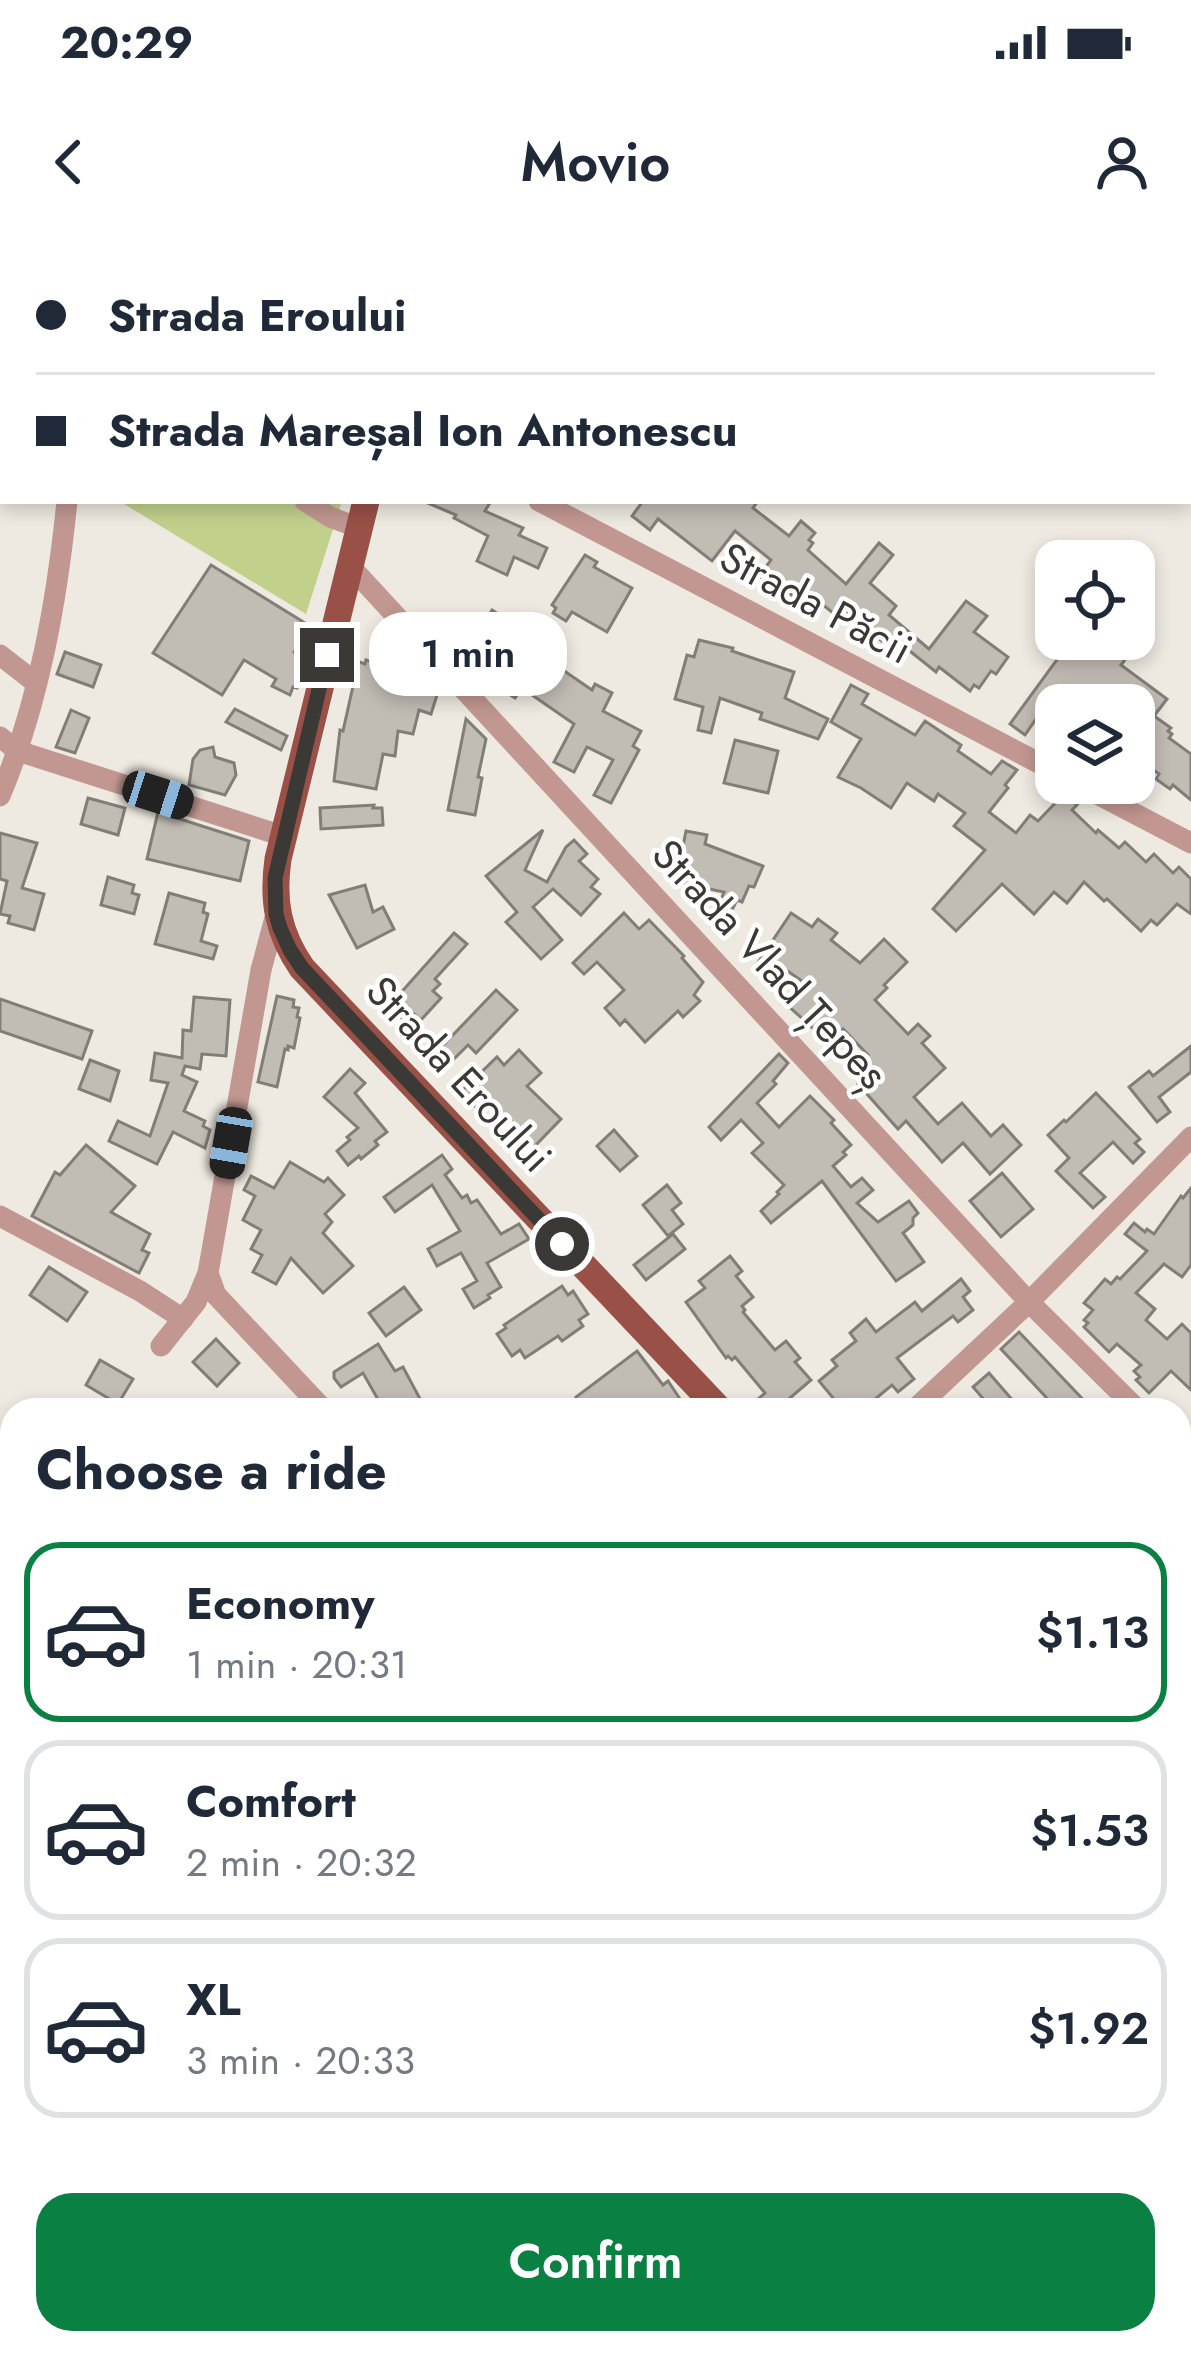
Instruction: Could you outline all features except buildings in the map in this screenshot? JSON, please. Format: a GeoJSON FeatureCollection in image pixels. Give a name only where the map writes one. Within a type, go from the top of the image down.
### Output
{"type":"FeatureCollection","features":[{"type":"Feature","properties":{"kind":"main road"},"geometry":{"type":"LineString","coordinates":[[276,914],[275,878],[283,836],[362,514]]}},
{"type":"Feature","properties":{"kind":"main road","name":"Strada Eroului"},"geometry":{"type":"LineString","coordinates":[[276,914],[302,968],[709,1398]]}},
{"type":"Feature","properties":{"kind":"street"},"geometry":{"type":"LineString","coordinates":[[0,796],[9,744],[36,683],[55,594],[67,504]]}},
{"type":"Feature","properties":{"kind":"street"},"geometry":{"type":"LineString","coordinates":[[309,504],[330,517],[362,514]]}},
{"type":"Feature","properties":{"kind":"street","name":"Strada Păcii"},"geometry":{"type":"LineString","coordinates":[[545,504],[1035,761]]}},
{"type":"Feature","properties":{"kind":"street","name":"Strada Vlad Țepeș"},"geometry":{"type":"LineString","coordinates":[[349,565],[1029,1302],[1126,1398]]}},
{"type":"Feature","properties":{"kind":"street"},"geometry":{"type":"LineString","coordinates":[[0,655],[36,683]]}},
{"type":"Feature","properties":{"kind":"street"},"geometry":{"type":"LineString","coordinates":[[9,744],[283,836]]}},
{"type":"Feature","properties":{"kind":"street"},"geometry":{"type":"LineString","coordinates":[[1116,804],[1191,843]]}},
{"type":"Feature","properties":{"kind":"street"},"geometry":{"type":"LineString","coordinates":[[161,1346],[196,1302],[208,1274],[261,970],[276,914]]}},
{"type":"Feature","properties":{"kind":"street"},"geometry":{"type":"LineString","coordinates":[[927,1398],[1191,1137]]}},
{"type":"Feature","properties":{"kind":"street"},"geometry":{"type":"LineString","coordinates":[[0,1216],[183,1319]]}},
{"type":"Feature","properties":{"kind":"street"},"geometry":{"type":"LineString","coordinates":[[208,1274],[216,1295],[313,1398]]}},
{"type":"Feature","properties":{"kind":"green space"},"geometry":{"type":"Polygon","coordinates":[[[124,504],[341,504],[306,614],[124,504]]]}},
{"type":"Feature","properties":{"kind":"route"},"geometry":{"type":"LineString","coordinates":[[327,655],[278,859],[275,896],[280,928],[302,968],[562,1244]]}}]}
